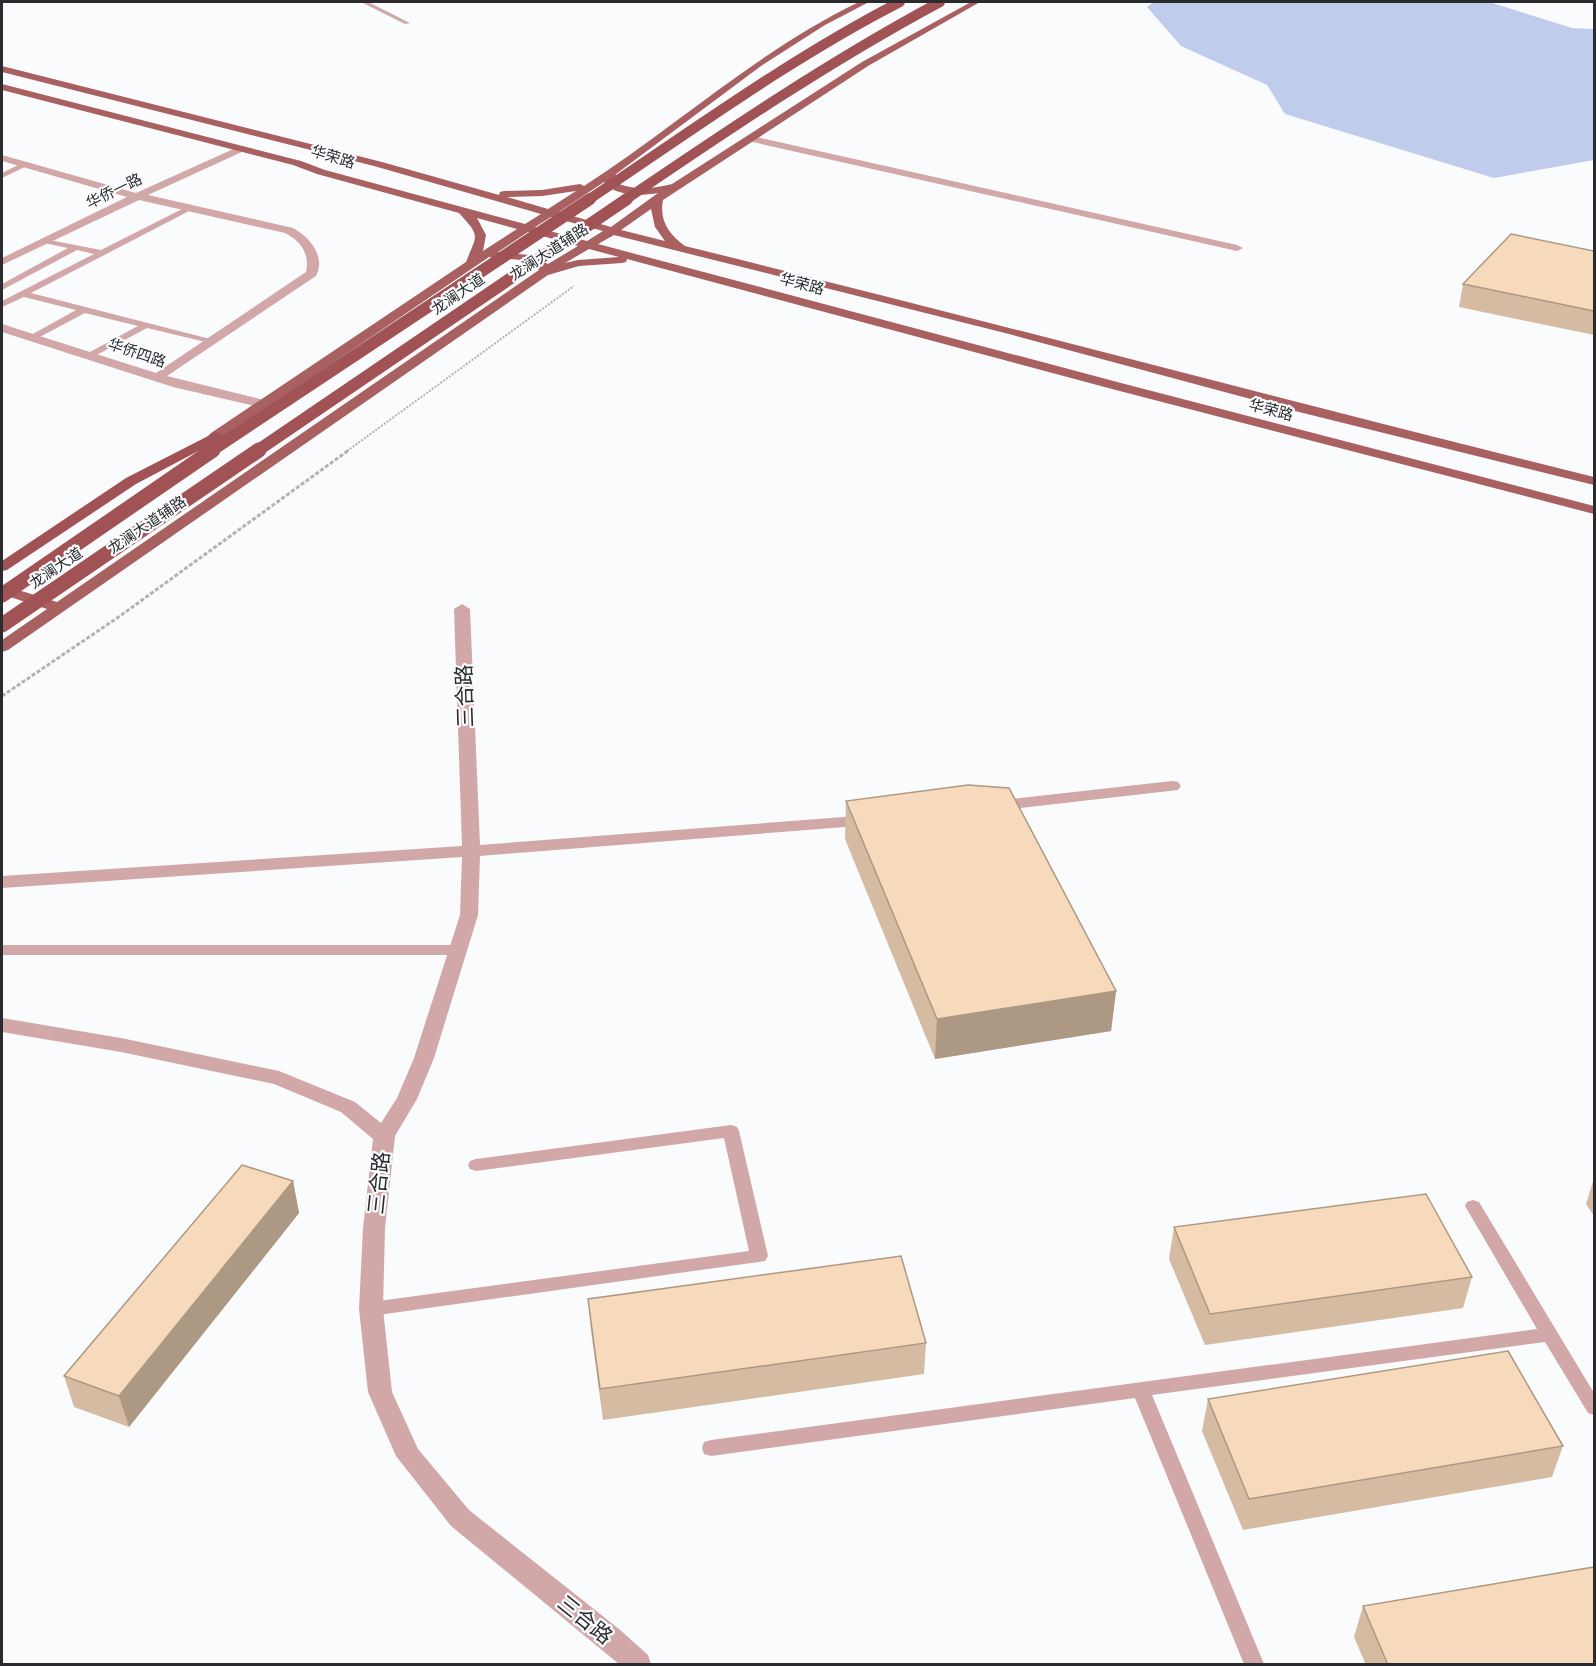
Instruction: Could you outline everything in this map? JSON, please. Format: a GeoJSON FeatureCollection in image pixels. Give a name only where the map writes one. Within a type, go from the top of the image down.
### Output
{"type":"FeatureCollection","features":[{"type":"Feature","properties":{"kind":"highway","name":"龙澜大道"},"geometry":{"type":"LineString","coordinates":[[5,596],[227,440],[358,355],[735,100],[869,18],[900,2]]}},
{"type":"Feature","properties":{"kind":"highway","name":"龙澜大道"},"geometry":{"type":"LineString","coordinates":[[2,625],[766,104],[867,41],[940,2]]}},
{"type":"Feature","properties":{"kind":"highway"},"geometry":{"type":"LineString","coordinates":[[2,567],[131,481],[216,436]]}},
{"type":"Feature","properties":{"kind":"main road","name":"龙澜大道辅路"},"geometry":{"type":"LineString","coordinates":[[5,596],[153,494],[216,436],[474,261],[597,182],[758,64],[822,23],[865,2]]}},
{"type":"Feature","properties":{"kind":"main road","name":"龙澜大道辅路"},"geometry":{"type":"LineString","coordinates":[[2,649],[58,607],[587,244],[612,231],[676,186],[873,59],[976,2]]}},
{"type":"Feature","properties":{"kind":"main road","name":"华荣路"},"geometry":{"type":"LineString","coordinates":[[2,69],[378,164],[612,231],[1013,331],[1300,408],[1594,480]]}},
{"type":"Feature","properties":{"kind":"main road","name":"华荣路"},"geometry":{"type":"LineString","coordinates":[[2,87],[240,149],[1127,390],[1594,510]]}},
{"type":"Feature","properties":{"kind":"main road"},"geometry":{"type":"LineString","coordinates":[[611,172],[609,183],[629,191],[656,191],[676,186]]}},
{"type":"Feature","properties":{"kind":"main road"},"geometry":{"type":"LineString","coordinates":[[474,191],[542,193],[597,182]]}},
{"type":"Feature","properties":{"kind":"main road"},"geometry":{"type":"LineString","coordinates":[[658,200],[656,215],[666,235],[674,243],[692,251]]}},
{"type":"Feature","properties":{"kind":"main road"},"geometry":{"type":"LineString","coordinates":[[457,209],[470,216],[478,224],[482,233],[482,241],[474,261]]}},
{"type":"Feature","properties":{"kind":"main road"},"geometry":{"type":"LineString","coordinates":[[474,261],[510,255],[524,257],[543,266],[545,272],[595,261],[654,263]]}},
{"type":"Feature","properties":{"kind":"main road"},"geometry":{"type":"LineString","coordinates":[[5,596],[58,607]]}},
{"type":"Feature","properties":{"kind":"main road"},"geometry":{"type":"LineString","coordinates":[[2,631],[18,636]]}},
{"type":"Feature","properties":{"kind":"street"},"geometry":{"type":"LineString","coordinates":[[752,139],[1237,248]]}},
{"type":"Feature","properties":{"kind":"street","name":"华侨一路"},"geometry":{"type":"LineString","coordinates":[[2,262],[240,149]]}},
{"type":"Feature","properties":{"kind":"street"},"geometry":{"type":"LineString","coordinates":[[2,158],[189,209],[289,230],[301,235],[306,241],[314,267],[312,274],[158,377]]}},
{"type":"Feature","properties":{"kind":"street","name":"华侨四路"},"geometry":{"type":"LineString","coordinates":[[2,328],[158,377],[263,404]]}},
{"type":"Feature","properties":{"kind":"street","name":"三合路"},"geometry":{"type":"LineString","coordinates":[[462,609],[471,876],[469,915],[460,950],[424,1058],[407,1099],[384,1136],[374,1228],[371,1310],[380,1392],[409,1456],[460,1518],[609,1638],[638,1665]]}},
{"type":"Feature","properties":{"kind":"street"},"geometry":{"type":"LineString","coordinates":[[972,808],[1172,786]]}},
{"type":"Feature","properties":{"kind":"street"},"geometry":{"type":"LineString","coordinates":[[2,882],[470,851],[890,818]]}},
{"type":"Feature","properties":{"kind":"street"},"geometry":{"type":"LineString","coordinates":[[2,1025],[121,1045],[279,1078],[348,1107],[384,1136]]}},
{"type":"Feature","properties":{"kind":"lane"},"geometry":{"type":"LineString","coordinates":[[364,2],[407,23]]}},
{"type":"Feature","properties":{"kind":"lane"},"geometry":{"type":"LineString","coordinates":[[2,176],[25,165]]}},
{"type":"Feature","properties":{"kind":"lane"},"geometry":{"type":"LineString","coordinates":[[2,304],[189,209]]}},
{"type":"Feature","properties":{"kind":"lane"},"geometry":{"type":"LineString","coordinates":[[47,241],[103,253]]}},
{"type":"Feature","properties":{"kind":"lane"},"geometry":{"type":"LineString","coordinates":[[2,287],[76,247]]}},
{"type":"Feature","properties":{"kind":"lane"},"geometry":{"type":"LineString","coordinates":[[24,294],[211,342]]}},
{"type":"Feature","properties":{"kind":"lane"},"geometry":{"type":"LineString","coordinates":[[34,337],[85,309]]}},
{"type":"Feature","properties":{"kind":"lane"},"geometry":{"type":"LineString","coordinates":[[91,355],[147,325]]}},
{"type":"Feature","properties":{"kind":"lane"},"geometry":{"type":"LineString","coordinates":[[2,950],[460,950]]}},
{"type":"Feature","properties":{"kind":"lane"},"geometry":{"type":"LineString","coordinates":[[371,1310],[759,1256],[730,1131],[476,1165]]}},
{"type":"Feature","properties":{"kind":"lane"},"geometry":{"type":"LineString","coordinates":[[1473,1206],[1594,1408]]}},
{"type":"Feature","properties":{"kind":"lane"},"geometry":{"type":"LineString","coordinates":[[711,1448],[1550,1334]]}},
{"type":"Feature","properties":{"kind":"lane"},"geometry":{"type":"LineString","coordinates":[[1141,1390],[1254,1665]]}},
{"type":"Feature","properties":{"kind":"path"},"geometry":{"type":"LineString","coordinates":[[2,696],[120,616],[576,285]]}},
{"type":"Feature","properties":{"kind":"shaded area"},"geometry":{"type":"Polygon","coordinates":[[[1154,2],[1489,2],[1572,28],[1594,29],[1594,160],[1494,178],[1285,114],[1267,85],[1181,46],[1147,7],[1154,2]]]}},
{"type":"Feature","properties":{"kind":"building"},"geometry":{"type":"Polygon","coordinates":[[[1511,234],[1594,251],[1594,311],[1463,284],[1511,234]]]}},
{"type":"Feature","properties":{"kind":"building"},"geometry":{"type":"Polygon","coordinates":[[[968,785],[1009,788],[1116,991],[937,1019],[846,801],[968,785]]]}},
{"type":"Feature","properties":{"kind":"building"},"geometry":{"type":"Polygon","coordinates":[[[242,1165],[293,1181],[119,1396],[64,1376],[242,1165]]]}},
{"type":"Feature","properties":{"kind":"building"},"geometry":{"type":"Polygon","coordinates":[[[1426,1194],[1472,1277],[1210,1314],[1174,1227],[1426,1194]]]}},
{"type":"Feature","properties":{"kind":"building"},"geometry":{"type":"Polygon","coordinates":[[[901,1256],[926,1343],[600,1389],[588,1299],[901,1256]]]}},
{"type":"Feature","properties":{"kind":"building"},"geometry":{"type":"Polygon","coordinates":[[[1508,1351],[1563,1446],[1249,1499],[1208,1399],[1508,1351]]]}},
{"type":"Feature","properties":{"kind":"building"},"geometry":{"type":"Polygon","coordinates":[[[1594,1567],[1594,1665],[1388,1665],[1363,1606],[1594,1567]]]}}]}
